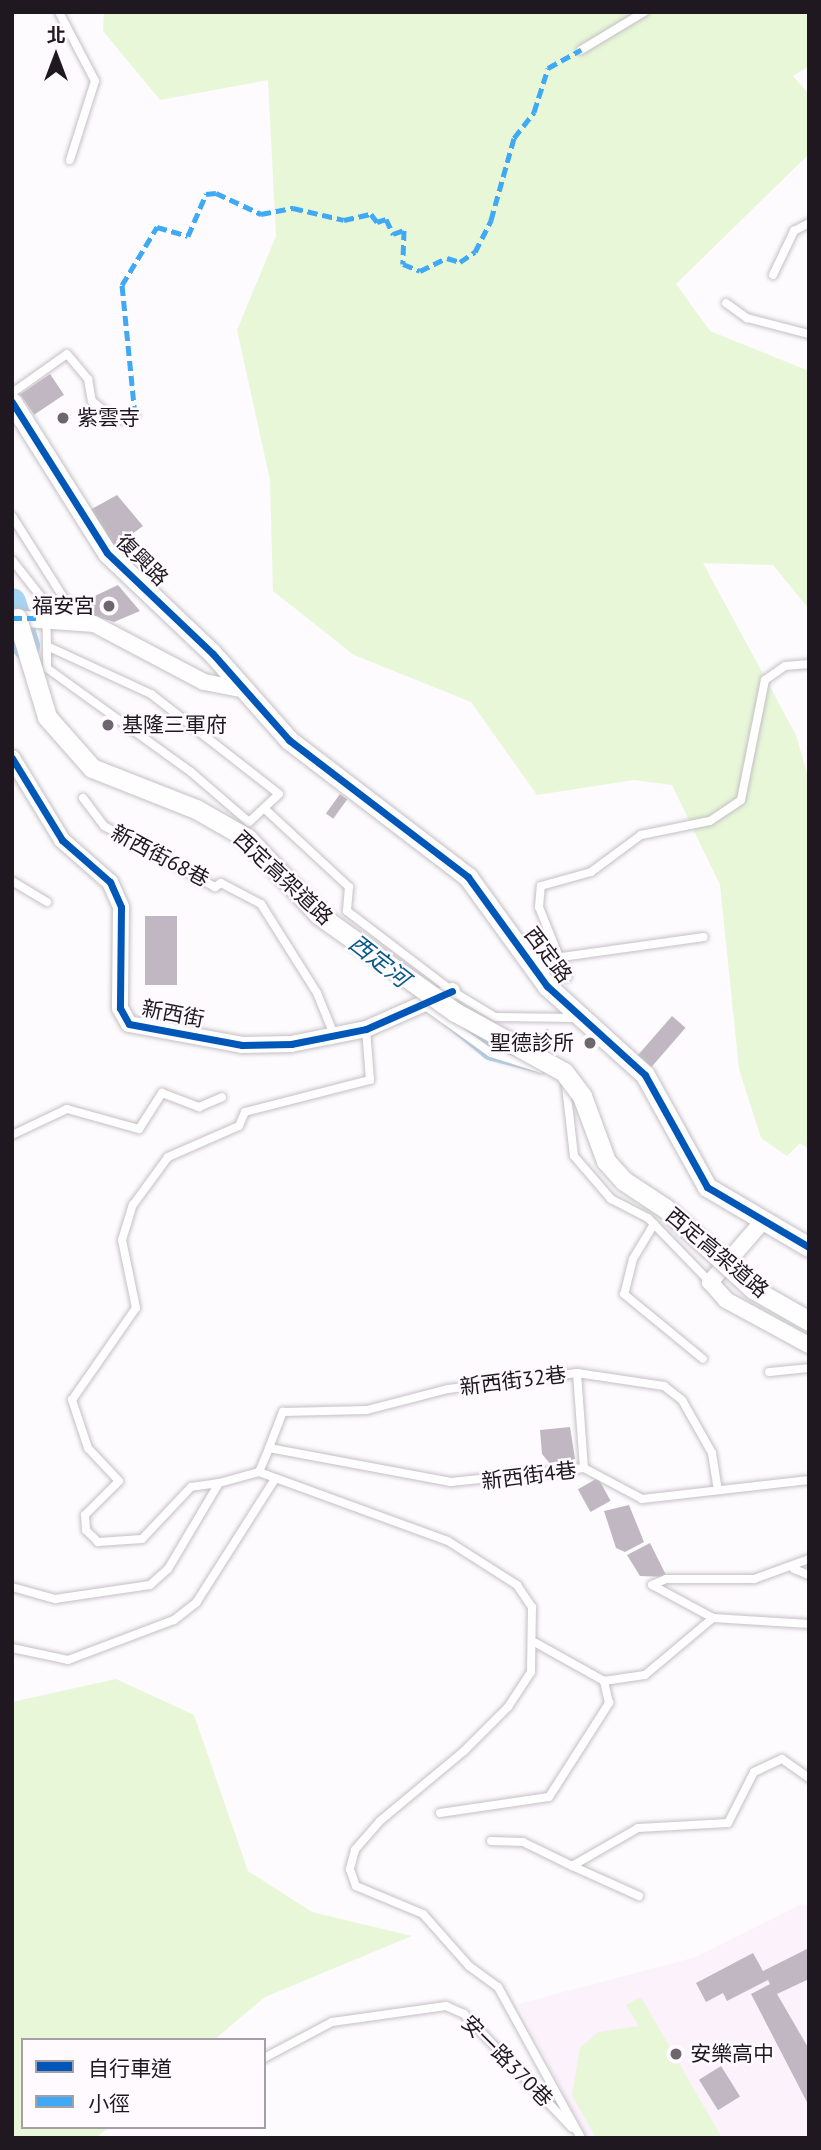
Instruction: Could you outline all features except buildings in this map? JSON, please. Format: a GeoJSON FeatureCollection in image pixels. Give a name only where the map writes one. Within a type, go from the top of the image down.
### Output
{"type":"FeatureCollection","features":[{"type":"Feature","properties":{"kind":"street","name":"復興路"},"geometry":{"type":"LineString","coordinates":[[12,402],[107,553],[245,690]]}},
{"type":"Feature","properties":{"kind":"street"},"geometry":{"type":"LineString","coordinates":[[24,616],[94,624],[204,682],[245,690]]}},
{"type":"Feature","properties":{"kind":"street","name":"西定高架道路"},"geometry":{"type":"LineString","coordinates":[[24,616],[47,717],[92,768],[196,809],[247,838],[319,915],[455,1012],[564,1072],[582,1096],[606,1161],[624,1181],[665,1208],[753,1289],[809,1321]]}},
{"type":"Feature","properties":{"kind":"street","name":"西定路"},"geometry":{"type":"LineString","coordinates":[[245,690],[289,740],[468,877],[513,939],[580,1018],[645,1075],[707,1187],[809,1247]]}},
{"type":"Feature","properties":{"kind":"street","name":"新西街"},"geometry":{"type":"LineString","coordinates":[[12,758],[62,840],[104,875],[116,895],[120,1009],[129,1024],[242,1045],[335,1037],[366,1029],[452,991]]}},
{"type":"Feature","properties":{"kind":"street"},"geometry":{"type":"LineString","coordinates":[[763,1221],[710,1282],[726,1300],[809,1345]]}},
{"type":"Feature","properties":{"kind":"lane"},"geometry":{"type":"LineString","coordinates":[[60,12],[95,81],[70,160]]}},
{"type":"Feature","properties":{"kind":"lane"},"geometry":{"type":"LineString","coordinates":[[581,50],[644,12]]}},
{"type":"Feature","properties":{"kind":"lane"},"geometry":{"type":"LineString","coordinates":[[773,275],[794,231],[809,222]]}},
{"type":"Feature","properties":{"kind":"lane"},"geometry":{"type":"LineString","coordinates":[[726,303],[747,318],[809,334]]}},
{"type":"Feature","properties":{"kind":"lane"},"geometry":{"type":"LineString","coordinates":[[12,393],[67,354],[88,379],[92,401],[117,421],[135,415]]}},
{"type":"Feature","properties":{"kind":"lane"},"geometry":{"type":"LineString","coordinates":[[12,516],[67,603],[24,616]]}},
{"type":"Feature","properties":{"kind":"lane"},"geometry":{"type":"LineString","coordinates":[[12,560],[46,603],[24,616]]}},
{"type":"Feature","properties":{"kind":"lane"},"geometry":{"type":"LineString","coordinates":[[24,616],[47,646],[151,694],[279,794],[267,811],[248,822],[47,668],[47,646]]}},
{"type":"Feature","properties":{"kind":"lane"},"geometry":{"type":"LineString","coordinates":[[513,939],[567,977],[562,957],[539,907],[541,886],[591,872],[641,835],[710,821],[741,800],[765,680],[785,666],[809,664]]}},
{"type":"Feature","properties":{"kind":"lane","name":"新西街68巷"},"geometry":{"type":"LineString","coordinates":[[82,798],[104,826],[215,887],[221,883],[261,904],[317,993],[335,1037]]}},
{"type":"Feature","properties":{"kind":"lane"},"geometry":{"type":"LineString","coordinates":[[267,811],[349,887],[347,911],[452,991],[495,1017],[580,1018]]}},
{"type":"Feature","properties":{"kind":"lane"},"geometry":{"type":"LineString","coordinates":[[12,881],[47,902]]}},
{"type":"Feature","properties":{"kind":"lane"},"geometry":{"type":"LineString","coordinates":[[562,957],[704,937]]}},
{"type":"Feature","properties":{"kind":"lane"},"geometry":{"type":"LineString","coordinates":[[424,1004],[491,1053],[525,1068],[535,1065],[569,1088],[574,1156],[611,1199],[654,1224],[710,1282]]}},
{"type":"Feature","properties":{"kind":"lane"},"geometry":{"type":"LineString","coordinates":[[366,1029],[370,1080],[245,1112],[239,1126],[168,1157],[133,1205],[122,1240],[136,1308],[72,1400],[88,1448],[119,1481],[85,1515],[86,1530],[98,1542],[142,1539],[191,1487],[219,1483],[259,1472],[448,1542],[517,1586],[532,1607],[536,1643],[531,1672],[508,1707],[380,1821],[355,1850],[350,1869],[356,1886],[423,1914],[469,1966],[498,1987],[581,2138]]}},
{"type":"Feature","properties":{"kind":"lane"},"geometry":{"type":"LineString","coordinates":[[12,1135],[67,1109],[139,1129],[162,1093],[199,1107],[222,1097]]}},
{"type":"Feature","properties":{"kind":"lane"},"geometry":{"type":"LineString","coordinates":[[654,1224],[633,1259],[624,1294],[703,1359]]}},
{"type":"Feature","properties":{"kind":"lane"},"geometry":{"type":"LineString","coordinates":[[769,1372],[809,1368]]}},
{"type":"Feature","properties":{"kind":"lane"},"geometry":{"type":"LineString","coordinates":[[577,1373],[584,1468]]}},
{"type":"Feature","properties":{"kind":"lane","name":"新西街32巷"},"geometry":{"type":"LineString","coordinates":[[269,1448],[283,1412],[357,1411],[448,1389],[577,1373],[664,1386],[682,1400],[712,1453],[718,1489]]}},
{"type":"Feature","properties":{"kind":"lane"},"geometry":{"type":"LineString","coordinates":[[259,1472],[269,1448]]}},
{"type":"Feature","properties":{"kind":"lane","name":"新西街4巷"},"geometry":{"type":"LineString","coordinates":[[269,1448],[451,1482],[584,1468],[642,1499],[809,1480]]}},
{"type":"Feature","properties":{"kind":"lane"},"geometry":{"type":"LineString","coordinates":[[12,1648],[68,1660],[174,1620],[196,1603],[275,1479]]}},
{"type":"Feature","properties":{"kind":"lane"},"geometry":{"type":"LineString","coordinates":[[12,1587],[55,1599],[150,1585],[167,1569],[219,1483]]}},
{"type":"Feature","properties":{"kind":"lane"},"geometry":{"type":"LineString","coordinates":[[809,1559],[794,1569],[754,1580],[666,1580],[653,1586],[713,1618],[809,1624]]}},
{"type":"Feature","properties":{"kind":"lane"},"geometry":{"type":"LineString","coordinates":[[794,1569],[809,1575]]}},
{"type":"Feature","properties":{"kind":"lane"},"geometry":{"type":"LineString","coordinates":[[536,1643],[604,1681],[645,1675],[713,1618]]}},
{"type":"Feature","properties":{"kind":"lane"},"geometry":{"type":"LineString","coordinates":[[440,1813],[549,1797],[609,1703],[604,1681]]}},
{"type":"Feature","properties":{"kind":"lane"},"geometry":{"type":"LineString","coordinates":[[572,1866],[638,1828],[728,1823],[754,1772],[782,1759],[809,1778]]}},
{"type":"Feature","properties":{"kind":"lane"},"geometry":{"type":"LineString","coordinates":[[491,1842],[523,1842],[639,1896]]}},
{"type":"Feature","properties":{"kind":"lane","name":"安一路370巷"},"geometry":{"type":"LineString","coordinates":[[266,2057],[332,2022],[446,2006],[464,2014],[581,2138]]}},
{"type":"Feature","properties":{"kind":"path"},"geometry":{"type":"LineString","coordinates":[[543,1043],[549,1019]]}},
{"type":"Feature","properties":{"kind":"shaded area","name":"安樂高中"},"geometry":{"type":"Polygon","coordinates":[[[802,1904],[809,1906],[809,2138],[586,2138],[518,2004],[696,1957],[802,1904]]]}},
{"type":"Feature","properties":{"kind":"green space"},"geometry":{"type":"Polygon","coordinates":[[[104,12],[809,12],[809,66],[793,76],[809,94],[809,154],[676,284],[710,331],[809,371],[809,609],[773,565],[703,563],[796,735],[809,780],[809,1149],[800,1143],[787,1156],[761,1138],[739,1069],[720,885],[672,785],[634,780],[537,795],[471,702],[354,655],[273,591],[270,480],[237,330],[276,236],[268,80],[160,100],[103,31],[104,12]]]}},
{"type":"Feature","properties":{"kind":"green space"},"geometry":{"type":"Polygon","coordinates":[[[116,1679],[194,1715],[248,1871],[312,1912],[412,1936],[265,1997],[216,2038],[21,2038],[21,2129],[107,2129],[96,2138],[12,2138],[12,1702],[116,1679]]]}},
{"type":"Feature","properties":{"kind":"green space"},"geometry":{"type":"Polygon","coordinates":[[[641,1997],[722,2138],[596,2138],[572,2095],[580,2048],[598,2032],[639,2026],[626,2005],[641,1997]]]}},
{"type":"Feature","properties":{"kind":"waterway","name":"西定河"},"geometry":{"type":"LineString","coordinates":[[12,602],[26,646]]}},
{"type":"Feature","properties":{"kind":"waterway","name":"西定河"},"geometry":{"type":"LineString","coordinates":[[454,1015],[493,1047],[537,1058]]}},
{"type":"Feature","properties":{"kind":"marked path"},"geometry":{"type":"LineString","coordinates":[[135,415],[122,285],[157,227],[188,236],[206,194],[216,193],[261,214],[293,208],[344,220],[371,214],[377,222],[386,219],[393,234],[404,230],[403,264],[420,271],[447,258],[460,262],[475,252],[491,220],[514,138],[534,112],[548,68],[581,50]]}},
{"type":"Feature","properties":{"kind":"marked path"},"geometry":{"type":"LineString","coordinates":[[12,618],[36,618]]}},
{"type":"Feature","properties":{"kind":"cycle path"},"geometry":{"type":"LineString","coordinates":[[12,402],[107,553],[213,654],[289,740],[468,877],[547,986],[645,1075],[707,1187],[809,1247]]}},
{"type":"Feature","properties":{"kind":"cycle path"},"geometry":{"type":"LineString","coordinates":[[12,758],[62,840],[110,882],[121,907],[120,1008],[129,1024],[242,1045],[291,1044],[366,1029],[452,991]]}},
{"type":"Feature","properties":{"kind":"place","name":"紫雲寺"},"geometry":{"type":"Point","coordinates":[63,418]}},
{"type":"Feature","properties":{"kind":"place","name":"福安宮"},"geometry":{"type":"Point","coordinates":[109,606]}},
{"type":"Feature","properties":{"kind":"place","name":"基隆三軍府"},"geometry":{"type":"Point","coordinates":[108,725]}},
{"type":"Feature","properties":{"kind":"place","name":"聖德診所"},"geometry":{"type":"Point","coordinates":[590,1043]}},
{"type":"Feature","properties":{"kind":"place","name":"安樂高中"},"geometry":{"type":"Point","coordinates":[676,2054]}}]}
